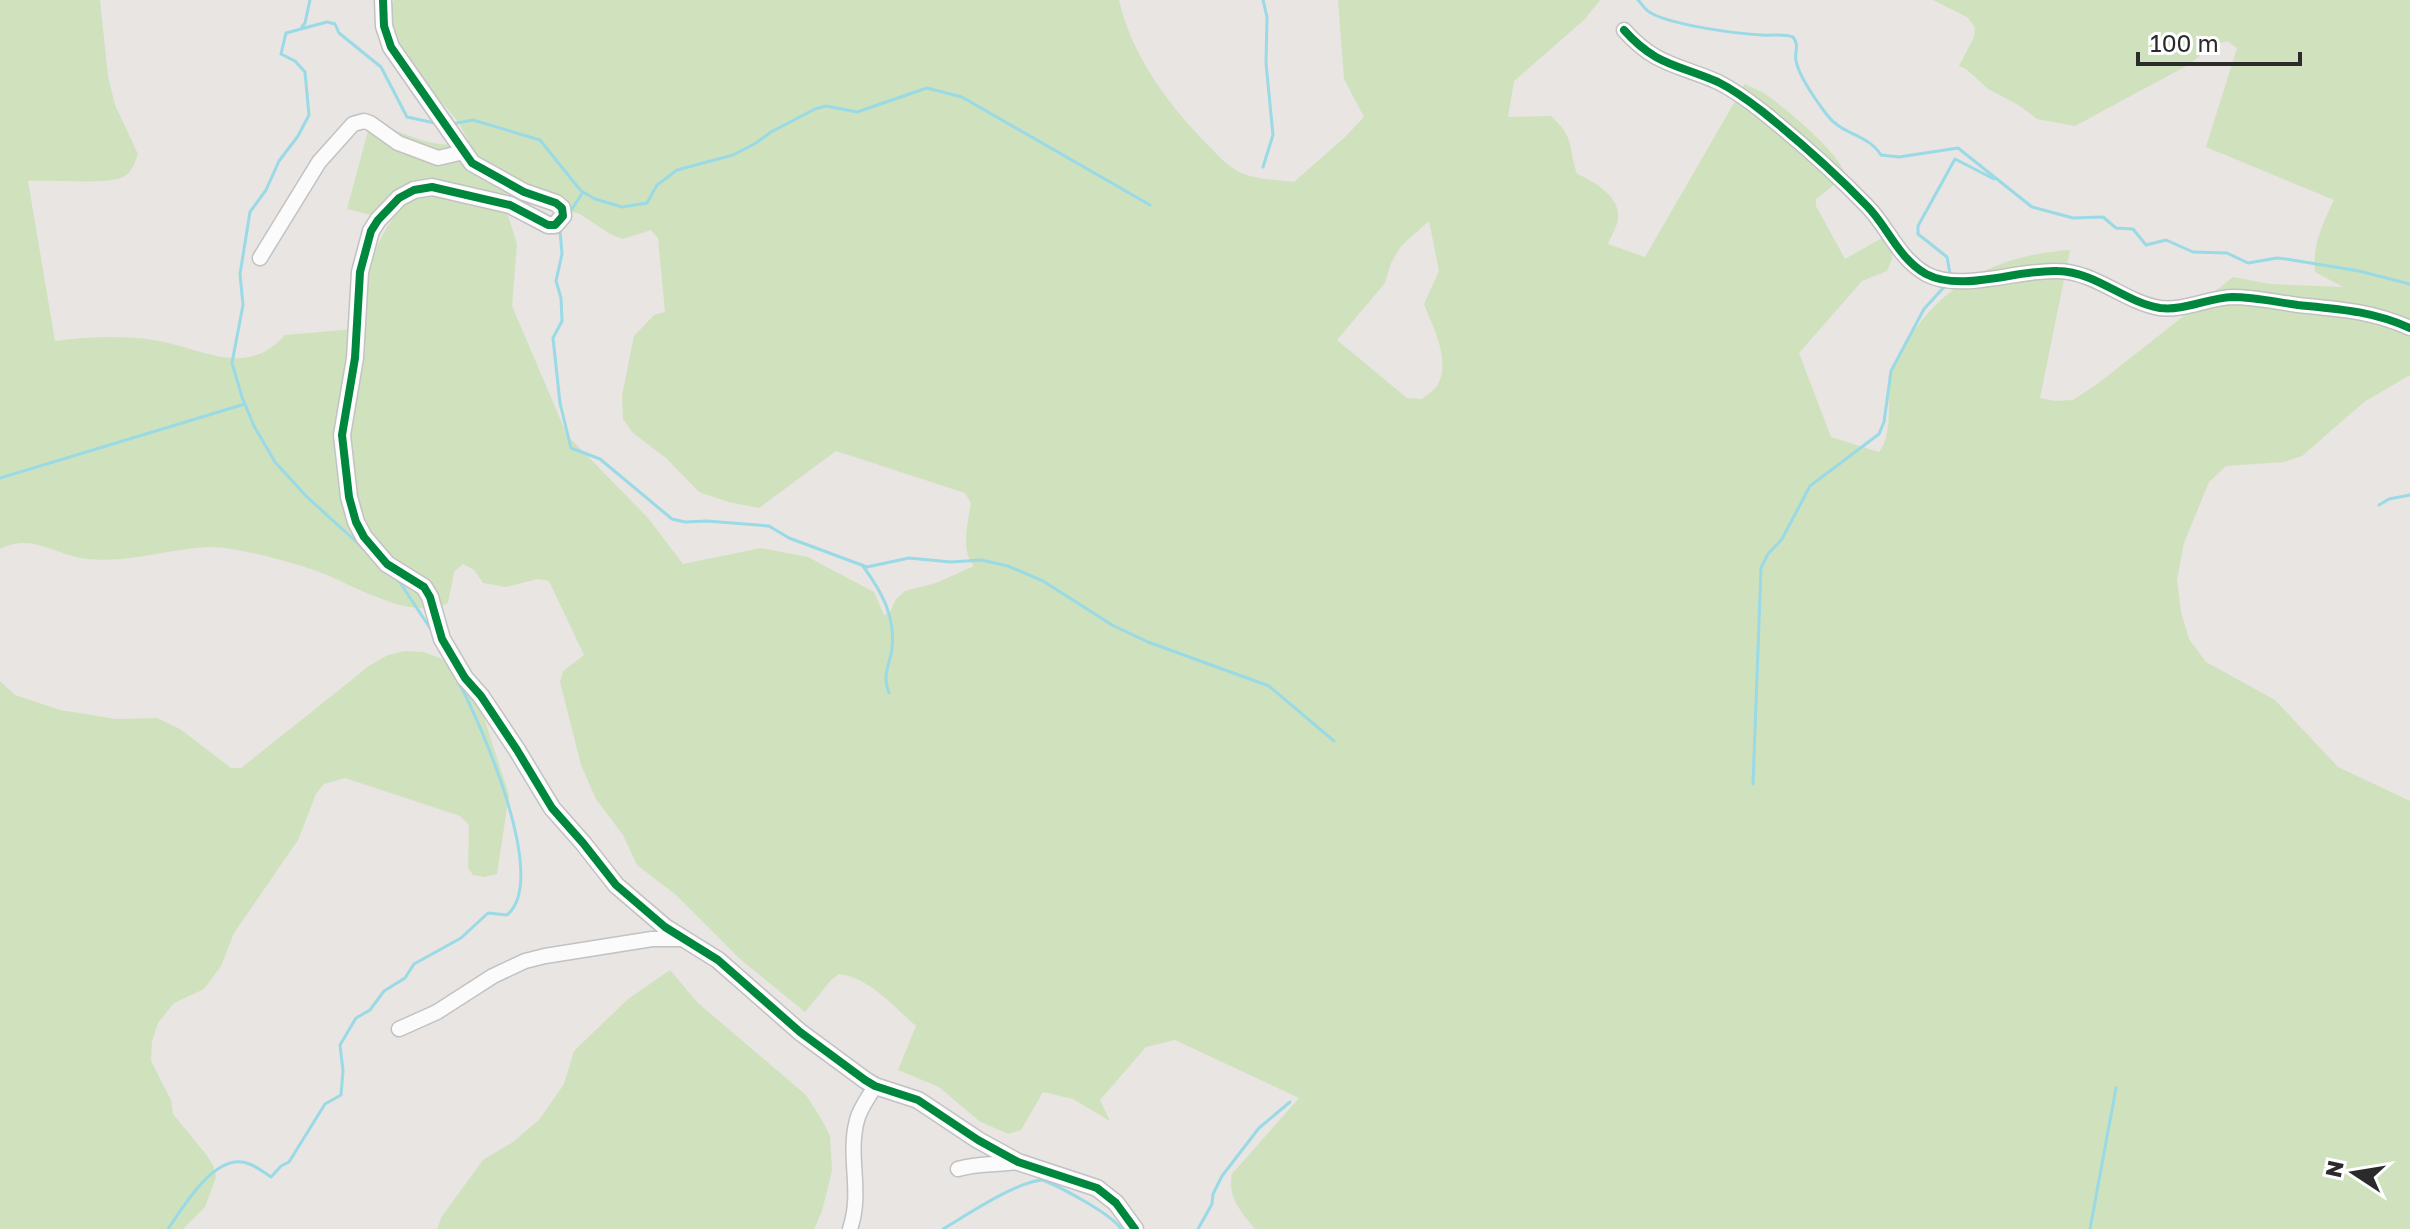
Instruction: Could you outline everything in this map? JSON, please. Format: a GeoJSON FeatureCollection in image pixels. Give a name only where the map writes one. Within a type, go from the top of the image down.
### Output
{"type":"FeatureCollection","features":[{"type":"Feature","properties":{"kind":"street"},"geometry":{"type":"LineString","coordinates":[[383,0],[384,26],[391,47],[472,163],[524,192],[556,203],[562,208],[563,216],[555,225],[548,225],[510,205],[432,187],[414,190],[399,198],[378,220],[371,231],[360,272],[355,358],[342,435],[349,497],[356,522],[374,550],[399,574],[424,587],[430,597],[437,627],[465,678],[481,696],[552,808],[616,885],[682,939],[718,960],[800,1032],[875,1086],[918,1100],[1018,1162],[1097,1188],[1116,1203],[1135,1229]]}},
{"type":"Feature","properties":{"kind":"street"},"geometry":{"type":"LineString","coordinates":[[1624,30],[1639,47],[1658,60],[1717,82],[1754,105],[1867,205],[1911,264],[1942,281],[2060,271],[2084,276],[2159,308],[2190,306],[2210,299],[2252,298],[2383,316],[2410,328]]}},
{"type":"Feature","properties":{"kind":"street"},"geometry":{"type":"LineString","coordinates":[[260,258],[319,162],[353,124],[370,123],[398,143],[438,158],[464,152]]}},
{"type":"Feature","properties":{"kind":"street"},"geometry":{"type":"LineString","coordinates":[[399,1029],[437,1012],[493,976],[525,961],[652,939],[682,939]]}},
{"type":"Feature","properties":{"kind":"street"},"geometry":{"type":"LineString","coordinates":[[850,1229],[857,1203],[856,1122],[875,1086]]}},
{"type":"Feature","properties":{"kind":"street"},"geometry":{"type":"LineString","coordinates":[[958,1169],[1018,1162]]}},
{"type":"Feature","properties":{"kind":"green space"},"geometry":{"type":"Polygon","coordinates":[[[0,0],[100,0],[108,76],[115,105],[138,154],[130,171],[118,179],[28,181],[55,341],[141,338],[222,357],[239,358],[254,356],[270,348],[285,335],[355,329],[372,259],[392,220],[347,209],[371,120],[434,143],[447,145],[468,140],[457,120],[400,47],[393,31],[391,15],[394,0],[1119,0],[1133,41],[1154,80],[1214,151],[1244,174],[1294,182],[1364,117],[1344,79],[1338,0],[1600,0],[1585,19],[1514,81],[1508,117],[1551,116],[1559,124],[1570,143],[1577,174],[1611,197],[1618,211],[1608,244],[1645,257],[1745,84],[1771,98],[1796,118],[1842,167],[1845,176],[1816,199],[1816,206],[1845,259],[1882,238],[1892,248],[1887,271],[1862,281],[1799,353],[1831,437],[1879,452],[1888,427],[1891,375],[1910,337],[1925,317],[1960,285],[2000,264],[2070,250],[2040,398],[2055,401],[2073,400],[2100,382],[2233,277],[2270,284],[2343,287],[2315,272],[2317,243],[2334,200],[2206,147],[2237,48],[2227,41],[2211,46],[2190,64],[2075,126],[2037,119],[1988,89],[1959,66],[1974,37],[1975,27],[1967,17],[1933,0],[2410,0],[2410,375],[2364,402],[2302,456],[2284,462],[2226,466],[2209,482],[2184,543],[2177,580],[2181,612],[2189,639],[2206,662],[2275,700],[2338,767],[2410,801],[2410,1229],[1255,1229],[1233,1197],[1232,1174],[1299,1098],[1175,1040],[1146,1047],[1100,1100],[1110,1121],[1073,1099],[1043,1092],[1021,1130],[1008,1134],[979,1121],[939,1087],[898,1070],[916,1026],[871,987],[839,974],[805,1012],[740,959],[676,895],[637,865],[623,835],[596,799],[581,765],[560,682],[563,671],[584,655],[549,581],[538,579],[506,587],[483,583],[474,570],[463,564],[454,572],[448,603],[434,608],[419,608],[387,601],[302,566],[221,548],[103,560],[76,557],[33,544],[12,544],[0,549],[0,0]],[[494,192],[504,203],[517,244],[512,306],[567,435],[648,518],[683,564],[761,548],[808,557],[874,592],[884,615],[890,612],[896,599],[905,591],[936,583],[974,566],[966,544],[971,503],[965,493],[836,451],[759,508],[699,492],[666,458],[633,433],[623,419],[622,396],[634,336],[654,315],[665,312],[658,238],[651,230],[623,239],[580,214],[494,192]],[[1429,221],[1401,246],[1391,263],[1385,283],[1337,340],[1407,398],[1422,399],[1434,390],[1443,366],[1440,345],[1424,304],[1439,271],[1429,221]]]}},
{"type":"Feature","properties":{"kind":"green space"},"geometry":{"type":"Polygon","coordinates":[[[405,651],[424,652],[447,661],[478,699],[509,795],[497,874],[484,877],[473,875],[468,868],[469,825],[460,816],[345,778],[324,784],[316,794],[298,840],[234,933],[221,966],[204,989],[174,1003],[158,1023],[152,1041],[151,1061],[171,1100],[173,1114],[213,1165],[216,1177],[205,1207],[183,1229],[0,1229],[0,681],[15,695],[60,710],[116,719],[157,718],[180,729],[231,768],[241,768],[369,666],[388,655],[405,651]]]}},
{"type":"Feature","properties":{"kind":"green space"},"geometry":{"type":"Polygon","coordinates":[[[670,970],[698,1003],[806,1095],[822,1120],[830,1136],[832,1171],[814,1229],[437,1229],[442,1216],[483,1160],[513,1142],[539,1120],[564,1084],[574,1051],[628,999],[670,970]]]}},
{"type":"Feature","properties":{"kind":"waterway"},"geometry":{"type":"LineString","coordinates":[[302,27],[310,0]]}},
{"type":"Feature","properties":{"kind":"waterway"},"geometry":{"type":"LineString","coordinates":[[1263,0],[1267,17],[1266,63],[1273,135],[1263,167]]}},
{"type":"Feature","properties":{"kind":"waterway"},"geometry":{"type":"LineString","coordinates":[[1638,0],[1651,13],[1689,25],[1737,33],[1793,37],[1801,74],[1827,115],[1840,127],[1876,148],[1881,155],[1899,157],[1958,148],[2032,207],[2073,218],[2103,217],[2116,228],[2133,229],[2146,245],[2166,240],[2193,252],[2227,253],[2248,263],[2286,259],[2359,271],[2410,284]]}},
{"type":"Feature","properties":{"kind":"waterway"},"geometry":{"type":"LineString","coordinates":[[361,546],[307,497],[275,462],[254,426],[232,363],[243,305],[240,274],[250,212],[309,115],[305,72],[295,61],[281,54],[286,33],[327,22],[335,24],[339,33],[381,67],[407,117],[435,123]]}},
{"type":"Feature","properties":{"kind":"waterway"},"geometry":{"type":"LineString","coordinates":[[452,124],[473,120],[540,140],[581,191],[622,207],[647,203],[657,185],[677,170],[733,155],[815,109],[826,106],[857,112],[927,88],[962,97],[1150,205]]}},
{"type":"Feature","properties":{"kind":"waterway"},"geometry":{"type":"LineString","coordinates":[[1950,274],[1947,257],[1918,234],[1918,226],[1955,159],[1994,179]]}},
{"type":"Feature","properties":{"kind":"waterway"},"geometry":{"type":"LineString","coordinates":[[570,212],[583,192]]}},
{"type":"Feature","properties":{"kind":"waterway"},"geometry":{"type":"LineString","coordinates":[[560,230],[562,254],[556,281],[561,298],[562,321],[553,338],[560,403],[571,448],[600,459],[672,519],[769,526],[789,538],[867,567],[909,558],[951,562],[981,560],[1008,566],[1043,581],[1112,625],[1148,642],[1269,686],[1334,741]]}},
{"type":"Feature","properties":{"kind":"waterway"},"geometry":{"type":"LineString","coordinates":[[1753,784],[1761,568],[1768,554],[1782,539],[1810,486],[1879,434],[1884,422],[1891,371],[1924,309],[1945,286]]}},
{"type":"Feature","properties":{"kind":"waterway"},"geometry":{"type":"LineString","coordinates":[[0,478],[245,404]]}},
{"type":"Feature","properties":{"kind":"waterway"},"geometry":{"type":"LineString","coordinates":[[2379,505],[2389,499],[2410,495]]}},
{"type":"Feature","properties":{"kind":"waterway"},"geometry":{"type":"LineString","coordinates":[[863,566],[881,595],[892,626],[892,649],[886,675],[889,693]]}},
{"type":"Feature","properties":{"kind":"waterway"},"geometry":{"type":"LineString","coordinates":[[399,581],[432,631]]}},
{"type":"Feature","properties":{"kind":"waterway"},"geometry":{"type":"LineString","coordinates":[[168,1229],[199,1186],[220,1168],[242,1162],[271,1177],[289,1162],[325,1104],[341,1095],[343,1071],[340,1045],[356,1018],[370,1010],[384,991],[405,978],[414,964],[461,938],[488,913],[507,915],[518,896],[521,869],[507,800],[495,764],[458,681]]}},
{"type":"Feature","properties":{"kind":"waterway"},"geometry":{"type":"LineString","coordinates":[[2090,1229],[2116,1088]]}},
{"type":"Feature","properties":{"kind":"waterway"},"geometry":{"type":"LineString","coordinates":[[1198,1229],[1212,1204],[1213,1194],[1222,1176],[1259,1128],[1290,1102]]}},
{"type":"Feature","properties":{"kind":"waterway"},"geometry":{"type":"LineString","coordinates":[[943,1229],[1006,1192],[1043,1180],[1097,1209],[1121,1229]]}},
{"type":"Feature","properties":{"kind":"cycle path"},"geometry":{"type":"LineString","coordinates":[[383,0],[384,26],[391,47],[472,163],[524,192],[556,203],[562,208],[563,216],[555,225],[548,225],[510,205],[432,187],[414,190],[399,198],[371,231],[360,272],[355,358],[342,435],[349,497],[364,537],[387,564],[424,587],[442,639],[465,678],[481,696],[552,808],[616,885],[665,927],[718,960],[800,1032],[865,1080],[918,1100],[1018,1162],[1097,1188],[1116,1203],[1135,1229]]}},
{"type":"Feature","properties":{"kind":"cycle path"},"geometry":{"type":"LineString","coordinates":[[1624,30],[1657,58],[1718,82],[1763,112],[1855,194],[1908,260],[1926,274],[1940,279],[1973,281],[2058,271],[2085,276],[2134,300],[2160,308],[2178,308],[2223,298],[2248,298],[2355,312],[2410,328]]}}]}
